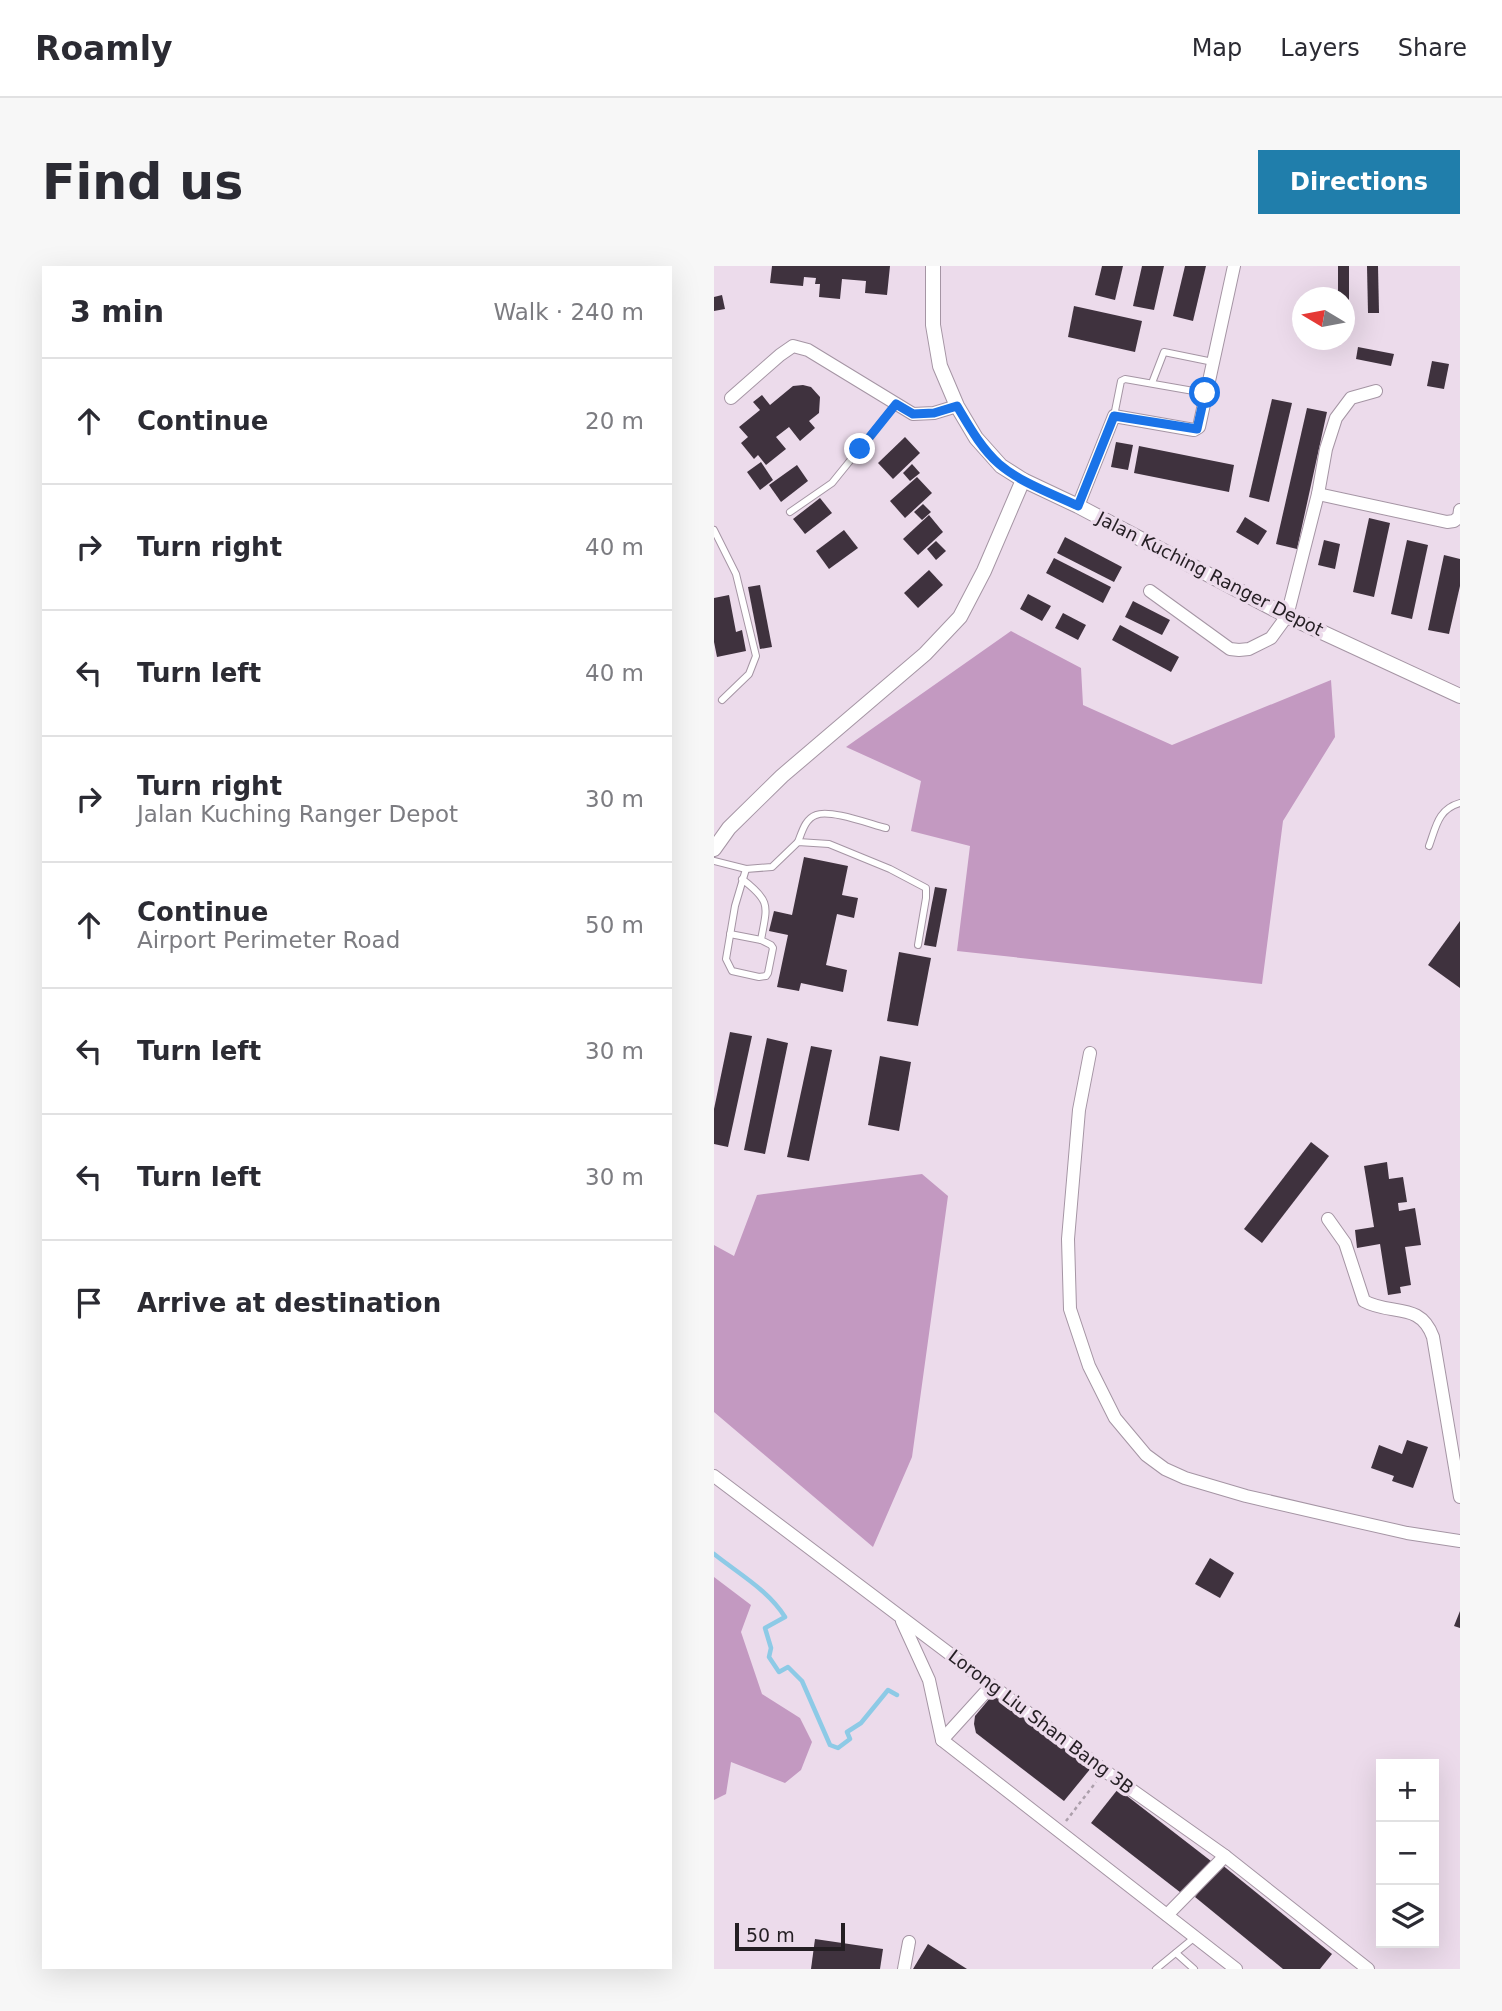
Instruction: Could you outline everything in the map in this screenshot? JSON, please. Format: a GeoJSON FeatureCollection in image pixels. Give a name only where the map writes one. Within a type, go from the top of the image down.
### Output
{"type":"FeatureCollection","features":[{"type":"Feature","properties":{"kind":"street","name":"Jalan Kuching Ranger Depot"},"geometry":{"type":"LineString","coordinates":[[933,266],[933,325],[940,366],[957,406],[987,452],[1001,466],[1023,480],[1287,616],[1460,696]]}},
{"type":"Feature","properties":{"kind":"street"},"geometry":{"type":"LineString","coordinates":[[1078,506],[1114,416],[1197,429],[1234,266]]}},
{"type":"Feature","properties":{"kind":"street"},"geometry":{"type":"LineString","coordinates":[[731,398],[793,346],[808,350],[913,414],[934,413],[957,406]]}},
{"type":"Feature","properties":{"kind":"street"},"geometry":{"type":"LineString","coordinates":[[1150,591],[1230,649],[1249,649],[1271,638],[1287,616],[1318,494],[1326,449],[1336,418],[1351,398],[1376,391]]}},
{"type":"Feature","properties":{"kind":"street"},"geometry":{"type":"LineString","coordinates":[[714,849],[729,828],[782,776],[916,661],[960,617],[985,571],[1023,480]]}},
{"type":"Feature","properties":{"kind":"street"},"geometry":{"type":"LineString","coordinates":[[1318,494],[1447,522],[1459,517],[1460,510]]}},
{"type":"Feature","properties":{"kind":"street"},"geometry":{"type":"LineString","coordinates":[[1090,1052],[1079,1110],[1069,1239],[1070,1309],[1089,1366],[1115,1418],[1146,1455],[1165,1469],[1185,1478],[1246,1496],[1354,1521],[1460,1541]]}},
{"type":"Feature","properties":{"kind":"street"},"geometry":{"type":"LineString","coordinates":[[1328,1219],[1345,1243],[1364,1301],[1376,1307],[1416,1315],[1428,1324],[1433,1337],[1460,1497]]}},
{"type":"Feature","properties":{"kind":"street","name":"Lorong Liu Shan Bang 3B"},"geometry":{"type":"LineString","coordinates":[[714,1476],[1105,1771],[1224,1856],[1364,1968]]}},
{"type":"Feature","properties":{"kind":"street"},"geometry":{"type":"LineString","coordinates":[[901,1618],[929,1680],[942,1740],[1236,1969]]}},
{"type":"Feature","properties":{"kind":"street"},"geometry":{"type":"LineString","coordinates":[[942,1740],[991,1686]]}},
{"type":"Feature","properties":{"kind":"street"},"geometry":{"type":"LineString","coordinates":[[1167,1915],[1224,1856]]}},
{"type":"Feature","properties":{"kind":"street"},"geometry":{"type":"LineString","coordinates":[[904,1969],[909,1942]]}},
{"type":"Feature","properties":{"kind":"lane"},"geometry":{"type":"LineString","coordinates":[[1152,383],[1164,352],[1213,362]]}},
{"type":"Feature","properties":{"kind":"lane"},"geometry":{"type":"LineString","coordinates":[[1114,416],[1122,382],[1129,379],[1205,393]]}},
{"type":"Feature","properties":{"kind":"lane"},"geometry":{"type":"LineString","coordinates":[[790,512],[832,482],[896,404]]}},
{"type":"Feature","properties":{"kind":"lane"},"geometry":{"type":"LineString","coordinates":[[714,530],[736,574],[756,656],[748,674],[722,700]]}},
{"type":"Feature","properties":{"kind":"lane"},"geometry":{"type":"LineString","coordinates":[[1429,846],[1442,812],[1460,803]]}},
{"type":"Feature","properties":{"kind":"lane"},"geometry":{"type":"LineString","coordinates":[[714,861],[746,869],[772,867],[798,842],[806,822],[816,815],[828,813],[886,828]]}},
{"type":"Feature","properties":{"kind":"lane"},"geometry":{"type":"LineString","coordinates":[[798,842],[828,844],[890,869],[926,888],[918,945]]}},
{"type":"Feature","properties":{"kind":"lane"},"geometry":{"type":"LineString","coordinates":[[730,934],[761,940],[771,945],[773,948],[766,976],[732,971],[726,959],[730,934],[742,879],[746,869]]}},
{"type":"Feature","properties":{"kind":"lane"},"geometry":{"type":"LineString","coordinates":[[742,879],[759,891],[764,899],[766,909],[761,940]]}},
{"type":"Feature","properties":{"kind":"lane"},"geometry":{"type":"LineString","coordinates":[[1156,1969],[1195,1937]]}},
{"type":"Feature","properties":{"kind":"lane"},"geometry":{"type":"LineString","coordinates":[[1176,1953],[1194,1969]]}},
{"type":"Feature","properties":{"kind":"path"},"geometry":{"type":"LineString","coordinates":[[1058,1831],[1105,1771]]}},
{"type":"Feature","properties":{"kind":"shaded area"},"geometry":{"type":"Polygon","coordinates":[[[1011,631],[1081,668],[1083,705],[1172,745],[1331,680],[1335,737],[1283,821],[1262,984],[957,951],[970,846],[911,831],[921,781],[846,747],[1011,631]]]}},
{"type":"Feature","properties":{"kind":"shaded area"},"geometry":{"type":"Polygon","coordinates":[[[922,1174],[948,1196],[912,1457],[873,1547],[714,1412],[714,1245],[734,1256],[757,1195],[922,1174]]]}},
{"type":"Feature","properties":{"kind":"shaded area"},"geometry":{"type":"Polygon","coordinates":[[[714,1577],[751,1605],[741,1632],[762,1694],[800,1718],[812,1742],[801,1770],[785,1783],[731,1762],[726,1794],[714,1800],[714,1577]]]}},
{"type":"Feature","properties":{"kind":"building"},"geometry":{"type":"Polygon","coordinates":[[[772,266],[890,266],[887,295],[865,293],[866,281],[842,279],[840,299],[819,297],[820,284],[815,284],[816,278],[804,277],[803,286],[770,283],[772,266]]]}},
{"type":"Feature","properties":{"kind":"building"},"geometry":{"type":"Polygon","coordinates":[[[1102,266],[1123,266],[1115,300],[1095,295],[1102,266]]]}},
{"type":"Feature","properties":{"kind":"building"},"geometry":{"type":"Polygon","coordinates":[[[1142,266],[1164,266],[1154,310],[1133,306],[1142,266]]]}},
{"type":"Feature","properties":{"kind":"building"},"geometry":{"type":"Polygon","coordinates":[[[1185,266],[1206,266],[1193,321],[1173,316],[1185,266]]]}},
{"type":"Feature","properties":{"kind":"building"},"geometry":{"type":"Polygon","coordinates":[[[1338,266],[1349,266],[1349,287],[1338,287],[1338,266]]]}},
{"type":"Feature","properties":{"kind":"building"},"geometry":{"type":"Polygon","coordinates":[[[1367,266],[1378,266],[1379,313],[1368,313],[1367,266]]]}},
{"type":"Feature","properties":{"kind":"building"},"geometry":{"type":"Polygon","coordinates":[[[722,295],[725,309],[714,311],[714,297],[722,295]]]}},
{"type":"Feature","properties":{"kind":"building"},"geometry":{"type":"Polygon","coordinates":[[[1074,306],[1142,321],[1135,352],[1068,337],[1074,306]]]}},
{"type":"Feature","properties":{"kind":"building"},"geometry":{"type":"Polygon","coordinates":[[[1358,347],[1394,354],[1391,366],[1356,359],[1358,347]]]}},
{"type":"Feature","properties":{"kind":"building"},"geometry":{"type":"Polygon","coordinates":[[[1432,361],[1449,364],[1444,389],[1427,386],[1432,361]]]}},
{"type":"Feature","properties":{"kind":"building"},"geometry":{"type":"Polygon","coordinates":[[[793,386],[811,387],[820,397],[819,413],[809,421],[815,428],[800,441],[789,427],[776,437],[786,449],[766,465],[758,455],[754,459],[741,443],[748,437],[739,427],[760,410],[753,402],[762,395],[770,405],[793,386]]]}},
{"type":"Feature","properties":{"kind":"building"},"geometry":{"type":"Polygon","coordinates":[[[1272,399],[1292,403],[1269,502],[1249,497],[1272,399]]]}},
{"type":"Feature","properties":{"kind":"building"},"geometry":{"type":"Polygon","coordinates":[[[1307,408],[1327,412],[1297,549],[1276,544],[1307,408]]]}},
{"type":"Feature","properties":{"kind":"building"},"geometry":{"type":"Polygon","coordinates":[[[905,437],[920,453],[893,479],[878,463],[905,437]]]}},
{"type":"Feature","properties":{"kind":"building"},"geometry":{"type":"Polygon","coordinates":[[[1116,442],[1133,445],[1128,470],[1111,467],[1116,442]]]}},
{"type":"Feature","properties":{"kind":"building"},"geometry":{"type":"Polygon","coordinates":[[[1139,446],[1234,465],[1229,492],[1134,473],[1139,446]]]}},
{"type":"Feature","properties":{"kind":"building"},"geometry":{"type":"Polygon","coordinates":[[[761,462],[773,480],[760,490],[747,472],[761,462]]]}},
{"type":"Feature","properties":{"kind":"building"},"geometry":{"type":"Polygon","coordinates":[[[912,464],[920,473],[910,481],[903,473],[912,464]]]}},
{"type":"Feature","properties":{"kind":"building"},"geometry":{"type":"Polygon","coordinates":[[[797,465],[808,481],[781,502],[769,485],[797,465]]]}},
{"type":"Feature","properties":{"kind":"building"},"geometry":{"type":"Polygon","coordinates":[[[917,477],[932,493],[905,518],[890,501],[917,477]]]}},
{"type":"Feature","properties":{"kind":"building"},"geometry":{"type":"Polygon","coordinates":[[[820,498],[832,513],[805,534],[793,519],[820,498]]]}},
{"type":"Feature","properties":{"kind":"building"},"geometry":{"type":"Polygon","coordinates":[[[923,504],[931,512],[922,520],[914,512],[923,504]]]}},
{"type":"Feature","properties":{"kind":"building"},"geometry":{"type":"Polygon","coordinates":[[[929,515],[943,532],[918,555],[903,539],[929,515]]]}},
{"type":"Feature","properties":{"kind":"building"},"geometry":{"type":"Polygon","coordinates":[[[1245,517],[1267,531],[1258,545],[1236,532],[1245,517]]]}},
{"type":"Feature","properties":{"kind":"building"},"geometry":{"type":"Polygon","coordinates":[[[1369,518],[1390,523],[1374,597],[1353,592],[1369,518]]]}},
{"type":"Feature","properties":{"kind":"building"},"geometry":{"type":"Polygon","coordinates":[[[844,530],[858,548],[829,569],[816,551],[844,530]]]}},
{"type":"Feature","properties":{"kind":"building"},"geometry":{"type":"Polygon","coordinates":[[[1065,537],[1122,567],[1114,582],[1057,553],[1065,537]]]}},
{"type":"Feature","properties":{"kind":"building"},"geometry":{"type":"Polygon","coordinates":[[[1324,540],[1340,544],[1335,569],[1318,565],[1324,540]]]}},
{"type":"Feature","properties":{"kind":"building"},"geometry":{"type":"Polygon","coordinates":[[[1407,540],[1428,545],[1412,619],[1391,614],[1407,540]]]}},
{"type":"Feature","properties":{"kind":"building"},"geometry":{"type":"Polygon","coordinates":[[[936,541],[946,551],[936,560],[927,549],[936,541]]]}},
{"type":"Feature","properties":{"kind":"building"},"geometry":{"type":"Polygon","coordinates":[[[1444,555],[1460,559],[1460,586],[1449,634],[1428,630],[1444,555]]]}},
{"type":"Feature","properties":{"kind":"building"},"geometry":{"type":"Polygon","coordinates":[[[1054,558],[1111,587],[1103,603],[1046,573],[1054,558]]]}},
{"type":"Feature","properties":{"kind":"building"},"geometry":{"type":"Polygon","coordinates":[[[929,570],[943,585],[918,608],[904,593],[929,570]]]}},
{"type":"Feature","properties":{"kind":"building"},"geometry":{"type":"Polygon","coordinates":[[[760,585],[772,647],[760,649],[748,587],[760,585]]]}},
{"type":"Feature","properties":{"kind":"building"},"geometry":{"type":"Polygon","coordinates":[[[1028,594],[1051,606],[1042,621],[1020,609],[1028,594]]]}},
{"type":"Feature","properties":{"kind":"building"},"geometry":{"type":"Polygon","coordinates":[[[729,595],[736,632],[742,630],[746,651],[717,657],[714,642],[714,598],[729,595]]]}},
{"type":"Feature","properties":{"kind":"building"},"geometry":{"type":"Polygon","coordinates":[[[1133,601],[1170,620],[1162,635],[1125,617],[1133,601]]]}},
{"type":"Feature","properties":{"kind":"building"},"geometry":{"type":"Polygon","coordinates":[[[1063,613],[1086,625],[1078,640],[1055,628],[1063,613]]]}},
{"type":"Feature","properties":{"kind":"building"},"geometry":{"type":"Polygon","coordinates":[[[1120,625],[1179,657],[1171,672],[1112,640],[1120,625]]]}},
{"type":"Feature","properties":{"kind":"building"},"geometry":{"type":"Polygon","coordinates":[[[804,857],[848,866],[842,895],[858,898],[854,918],[837,914],[826,965],[847,970],[843,992],[801,983],[799,991],[777,987],[788,935],[769,931],[774,911],[792,915],[804,857]]]}},
{"type":"Feature","properties":{"kind":"building"},"geometry":{"type":"Polygon","coordinates":[[[935,887],[947,889],[936,947],[924,945],[935,887]]]}},
{"type":"Feature","properties":{"kind":"building"},"geometry":{"type":"Polygon","coordinates":[[[1460,921],[1460,988],[1428,965],[1460,921]]]}},
{"type":"Feature","properties":{"kind":"building"},"geometry":{"type":"Polygon","coordinates":[[[899,952],[931,958],[918,1026],[887,1021],[899,952]]]}},
{"type":"Feature","properties":{"kind":"building"},"geometry":{"type":"Polygon","coordinates":[[[730,1032],[752,1036],[728,1147],[714,1144],[714,1109],[730,1032]]]}},
{"type":"Feature","properties":{"kind":"building"},"geometry":{"type":"Polygon","coordinates":[[[767,1038],[788,1043],[765,1154],[744,1150],[767,1038]]]}},
{"type":"Feature","properties":{"kind":"building"},"geometry":{"type":"Polygon","coordinates":[[[811,1046],[832,1050],[809,1161],[787,1157],[811,1046]]]}},
{"type":"Feature","properties":{"kind":"building"},"geometry":{"type":"Polygon","coordinates":[[[880,1056],[911,1062],[899,1131],[868,1125],[880,1056]]]}},
{"type":"Feature","properties":{"kind":"building"},"geometry":{"type":"Polygon","coordinates":[[[1311,1142],[1329,1156],[1262,1243],[1244,1229],[1311,1142]]]}},
{"type":"Feature","properties":{"kind":"building"},"geometry":{"type":"Polygon","coordinates":[[[1387,1162],[1389,1179],[1403,1177],[1407,1202],[1398,1203],[1399,1211],[1415,1208],[1421,1245],[1405,1247],[1411,1285],[1400,1287],[1401,1293],[1388,1295],[1380,1244],[1357,1248],[1355,1230],[1374,1227],[1364,1166],[1387,1162]]]}},
{"type":"Feature","properties":{"kind":"building"},"geometry":{"type":"Polygon","coordinates":[[[1407,1440],[1428,1447],[1413,1488],[1392,1481],[1394,1476],[1371,1468],[1379,1445],[1402,1454],[1407,1440]]]}},
{"type":"Feature","properties":{"kind":"building"},"geometry":{"type":"Polygon","coordinates":[[[1210,1558],[1234,1573],[1220,1598],[1195,1584],[1210,1558]]]}},
{"type":"Feature","properties":{"kind":"building"},"geometry":{"type":"Polygon","coordinates":[[[1460,1611],[1460,1628],[1454,1626],[1460,1611]]]}},
{"type":"Feature","properties":{"kind":"building"},"geometry":{"type":"Polygon","coordinates":[[[997,1696],[1091,1768],[1064,1801],[976,1733],[975,1716],[990,1698],[997,1696]]]}},
{"type":"Feature","properties":{"kind":"building"},"geometry":{"type":"Polygon","coordinates":[[[1118,1789],[1211,1861],[1185,1896],[1091,1823],[1118,1789]]]}},
{"type":"Feature","properties":{"kind":"building"},"geometry":{"type":"Polygon","coordinates":[[[1221,1864],[1332,1954],[1320,1969],[1283,1969],[1195,1897],[1221,1864]]]}},
{"type":"Feature","properties":{"kind":"building"},"geometry":{"type":"Polygon","coordinates":[[[815,1939],[883,1949],[880,1969],[811,1969],[815,1939]]]}},
{"type":"Feature","properties":{"kind":"building"},"geometry":{"type":"Polygon","coordinates":[[[928,1944],[967,1969],[913,1969],[928,1944]]]}},
{"type":"Feature","properties":{"kind":"waterway"},"geometry":{"type":"LineString","coordinates":[[714,1554],[762,1590],[785,1617],[765,1628],[771,1648],[769,1657],[779,1672],[788,1667],[802,1681],[830,1745],[838,1748],[850,1739],[847,1732],[861,1723],[888,1690],[897,1695]]}},
{"type":"Feature","properties":{"kind":"route"},"geometry":{"type":"LineString","coordinates":[[860,449],[896,404],[913,414],[934,413],[957,406],[976,438],[1001,466],[1023,480],[1078,506],[1114,416],[1194,430],[1199,427],[1205,393]]}}]}
